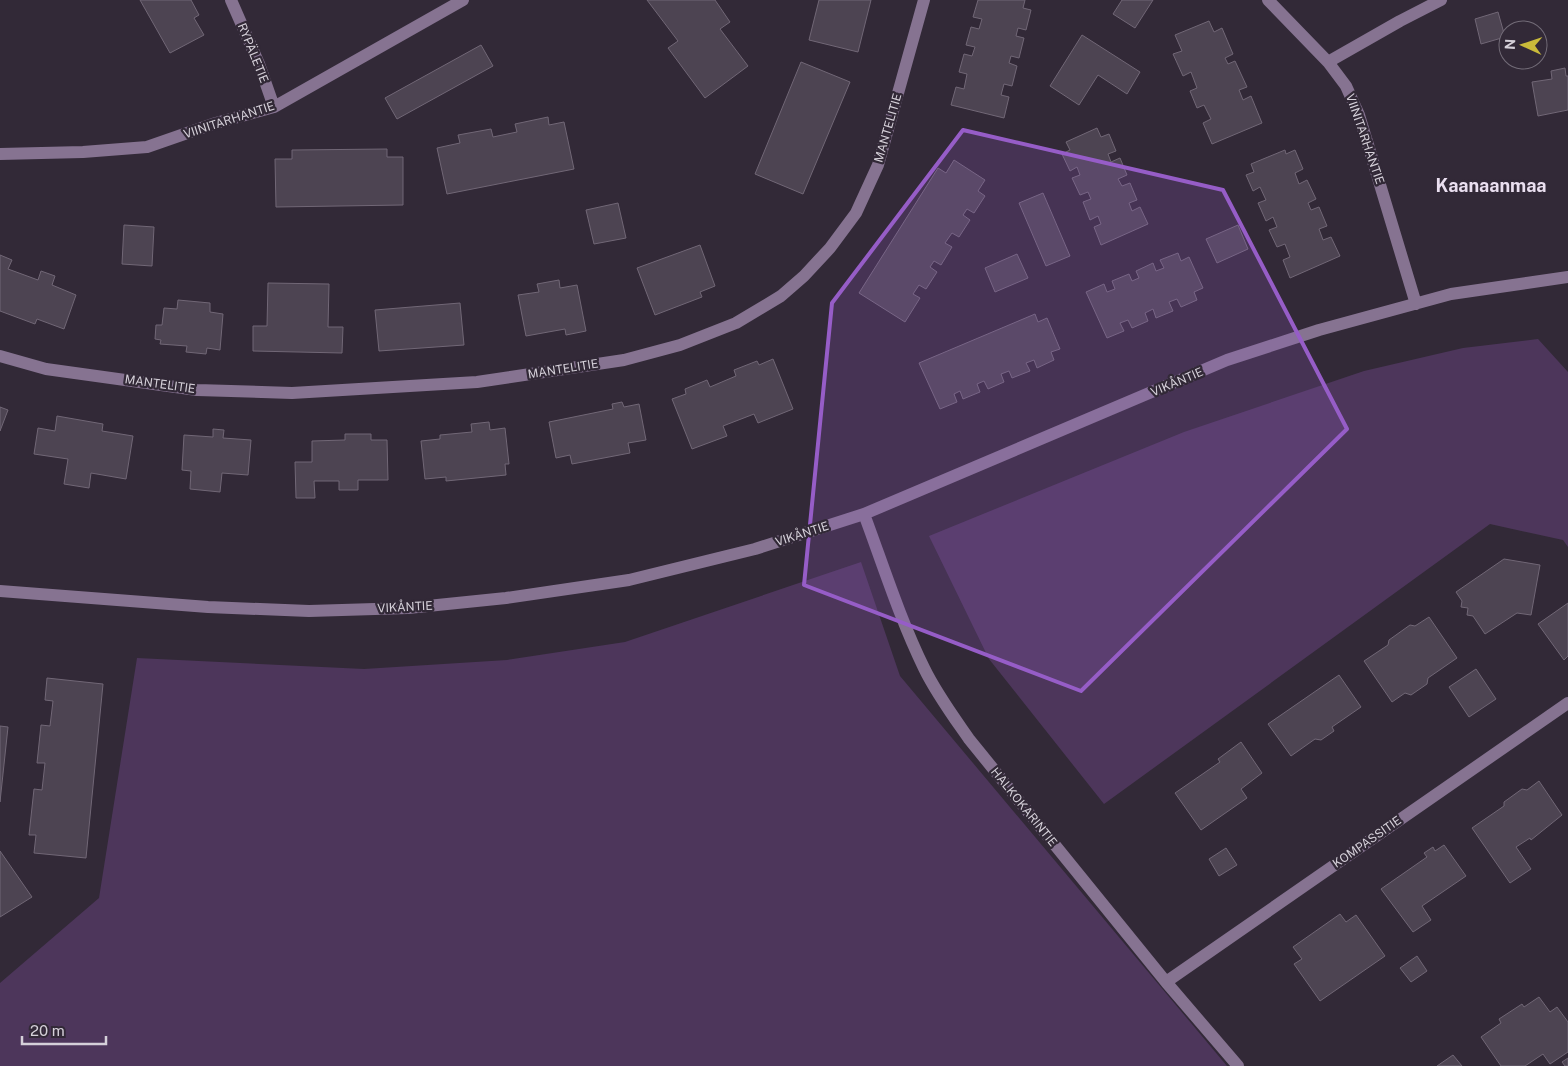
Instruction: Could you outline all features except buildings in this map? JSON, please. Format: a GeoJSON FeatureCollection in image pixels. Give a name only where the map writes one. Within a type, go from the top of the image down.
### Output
{"type":"FeatureCollection","features":[{"type":"Feature","properties":{"kind":"street","name":"RYPÄLETIE"},"geometry":{"type":"LineString","coordinates":[[230,0],[259,64],[274,107]]}},
{"type":"Feature","properties":{"kind":"street","name":"VIINITARHANTIE"},"geometry":{"type":"LineString","coordinates":[[0,154],[83,152],[147,147],[216,123],[274,107],[463,0]]}},
{"type":"Feature","properties":{"kind":"street","name":"MANTELITIE"},"geometry":{"type":"LineString","coordinates":[[0,356],[46,369],[197,390],[292,393],[477,382],[624,360],[680,345],[736,323],[781,296],[804,276],[830,248],[856,212],[878,165],[924,0]]}},
{"type":"Feature","properties":{"kind":"street","name":"VIINITARHANTIE"},"geometry":{"type":"LineString","coordinates":[[1268,0],[1328,62],[1346,86],[1359,115],[1416,304]]}},
{"type":"Feature","properties":{"kind":"street"},"geometry":{"type":"LineString","coordinates":[[1328,62],[1441,0]]}},
{"type":"Feature","properties":{"kind":"street","name":"VIKÅNTIE"},"geometry":{"type":"LineString","coordinates":[[0,591],[208,608],[309,611],[408,608],[506,598],[629,580],[755,550],[864,514],[1227,360],[1319,330],[1451,294],[1568,277]]}},
{"type":"Feature","properties":{"kind":"street","name":"HALKOKARINTIE"},"geometry":{"type":"LineString","coordinates":[[864,514],[925,669],[942,699],[969,739],[1166,982],[1238,1066]]}},
{"type":"Feature","properties":{"kind":"street","name":"KOMPASSITIE"},"geometry":{"type":"LineString","coordinates":[[1166,982],[1568,703]]}},
{"type":"Feature","properties":{"kind":"highlighted area"},"geometry":{"type":"Polygon","coordinates":[[[963,130],[1223,190],[1347,429],[1081,691],[804,585],[832,303],[963,130]]]}},
{"type":"Feature","properties":{"kind":"shaded area"},"geometry":{"type":"Polygon","coordinates":[[[1538,339],[1568,372],[1568,547],[1563,540],[1490,524],[1104,804],[989,659],[929,536],[1184,432],[1364,371],[1463,348],[1538,339]]]}},
{"type":"Feature","properties":{"kind":"shaded area"},"geometry":{"type":"Polygon","coordinates":[[[861,562],[900,676],[1227,1066],[0,1066],[0,983],[99,898],[137,658],[364,669],[507,660],[625,642],[861,562]]]}},
{"type":"Feature","properties":{"kind":"district","name":"Kaanaanmaa"},"geometry":{"type":"Point","coordinates":[1491,186]}}]}
